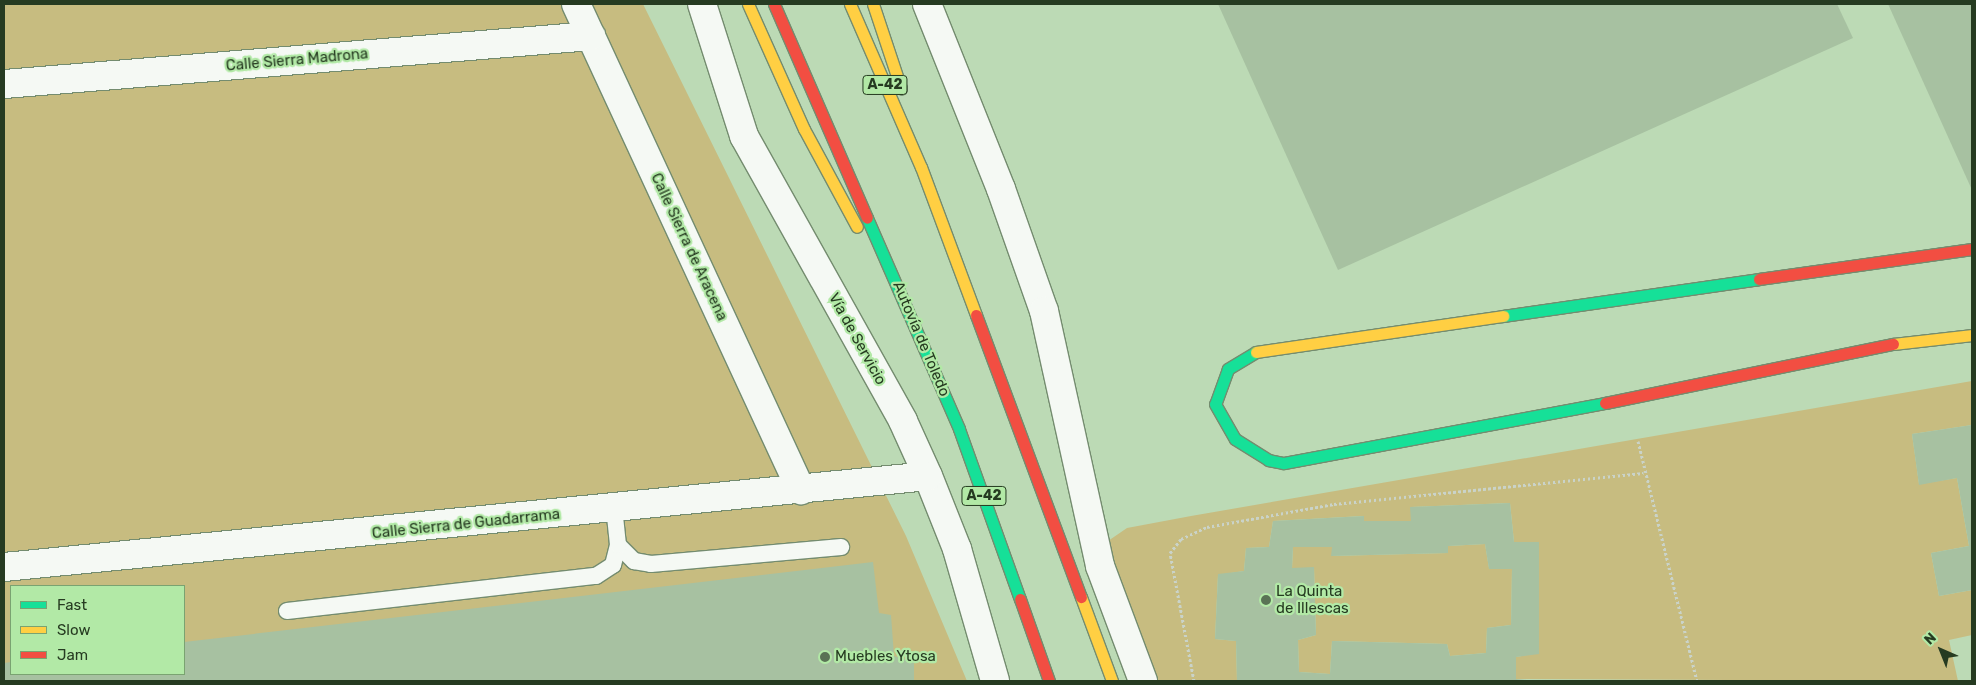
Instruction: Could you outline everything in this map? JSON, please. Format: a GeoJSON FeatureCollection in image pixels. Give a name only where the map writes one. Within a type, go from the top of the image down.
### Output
{"type":"FeatureCollection","features":[{"type":"Feature","properties":{"kind":"main road"},"geometry":{"type":"LineString","coordinates":[[748,4],[834,188],[912,314]]}},
{"type":"Feature","properties":{"kind":"main road","name":"Autovía de Toledo"},"geometry":{"type":"LineString","coordinates":[[774,4],[912,314],[1007,556],[1049,681]]}},
{"type":"Feature","properties":{"kind":"main road","name":"A-42"},"geometry":{"type":"LineString","coordinates":[[850,4],[921,167],[1112,681]]}},
{"type":"Feature","properties":{"kind":"main road"},"geometry":{"type":"LineString","coordinates":[[874,4],[893,54],[921,167]]}},
{"type":"Feature","properties":{"kind":"main road"},"geometry":{"type":"LineString","coordinates":[[1972,249],[1268,348],[1249,354],[1228,369],[1215,404],[1222,423],[1235,439],[1268,460],[1284,463],[1441,436],[1904,342],[1972,335]]}},
{"type":"Feature","properties":{"kind":"street","name":"Calle Sierra de Aracena"},"geometry":{"type":"LineString","coordinates":[[576,4],[801,490]]}},
{"type":"Feature","properties":{"kind":"street","name":"Vía de Servicio"},"geometry":{"type":"LineString","coordinates":[[702,4],[744,136],[903,421],[928,476],[957,549],[995,681]]}},
{"type":"Feature","properties":{"kind":"street"},"geometry":{"type":"LineString","coordinates":[[927,4],[1001,189],[1044,312],[1100,566],[1143,681]]}},
{"type":"Feature","properties":{"kind":"street","name":"Calle Sierra Madrona"},"geometry":{"type":"LineString","coordinates":[[4,84],[591,36]]}},
{"type":"Feature","properties":{"kind":"street","name":"Calle Sierra de Guadarrama"},"geometry":{"type":"LineString","coordinates":[[4,567],[614,509],[928,476]]}},
{"type":"Feature","properties":{"kind":"lane"},"geometry":{"type":"LineString","coordinates":[[287,611],[578,580],[596,576],[613,565],[618,545],[614,509]]}},
{"type":"Feature","properties":{"kind":"lane"},"geometry":{"type":"LineString","coordinates":[[618,545],[634,561],[651,564],[841,547]]}},
{"type":"Feature","properties":{"kind":"path"},"geometry":{"type":"LineString","coordinates":[[1638,441],[1643,473],[1697,681]]}},
{"type":"Feature","properties":{"kind":"path"},"geometry":{"type":"LineString","coordinates":[[1194,681],[1170,553],[1180,539],[1207,527],[1334,504],[1643,473]]}},
{"type":"Feature","properties":{"kind":"shaded area"},"geometry":{"type":"Polygon","coordinates":[[[4,4],[643,4],[906,536],[967,681],[4,681],[4,4]]]}},
{"type":"Feature","properties":{"kind":"shaded area"},"geometry":{"type":"Polygon","coordinates":[[[1972,381],[1972,425],[1912,434],[1919,484],[1957,478],[1969,546],[1931,553],[1939,596],[1972,590],[1972,635],[1949,640],[1958,681],[1516,679],[1516,657],[1539,653],[1539,542],[1514,542],[1510,503],[1411,507],[1411,521],[1364,521],[1363,516],[1273,521],[1269,547],[1246,548],[1244,571],[1218,575],[1215,639],[1236,641],[1237,681],[1152,681],[1108,541],[1127,528],[1191,516],[1972,381]]]}},
{"type":"Feature","properties":{"kind":"shaded area"},"geometry":{"type":"Polygon","coordinates":[[[1485,544],[1489,568],[1512,569],[1511,625],[1487,628],[1486,653],[1450,656],[1447,644],[1332,641],[1330,674],[1299,672],[1298,640],[1316,635],[1314,568],[1292,568],[1293,547],[1332,547],[1332,556],[1447,553],[1448,546],[1485,544]]]}},
{"type":"Feature","properties":{"kind":"building"},"geometry":{"type":"Polygon","coordinates":[[[1218,4],[1837,4],[1853,38],[1338,270],[1218,4]]]}},
{"type":"Feature","properties":{"kind":"building"},"geometry":{"type":"Polygon","coordinates":[[[1888,4],[1972,4],[1972,190],[1888,4]]]}},
{"type":"Feature","properties":{"kind":"building"},"geometry":{"type":"Polygon","coordinates":[[[1972,425],[1972,590],[1939,596],[1931,553],[1969,546],[1957,478],[1919,485],[1912,434],[1972,425]]]}},
{"type":"Feature","properties":{"kind":"building","name":"La Quinta de Illescas"},"geometry":{"type":"Polygon","coordinates":[[[1510,503],[1514,542],[1539,542],[1539,654],[1516,657],[1516,679],[1538,681],[1237,681],[1236,641],[1215,639],[1218,574],[1244,571],[1246,548],[1269,547],[1273,521],[1364,516],[1364,521],[1411,521],[1410,507],[1510,503]],[[1485,544],[1448,546],[1448,553],[1331,556],[1332,547],[1293,547],[1292,568],[1314,567],[1316,635],[1298,640],[1299,672],[1330,674],[1332,641],[1447,644],[1450,656],[1486,653],[1487,628],[1511,625],[1512,569],[1489,569],[1485,544]]]}},
{"type":"Feature","properties":{"kind":"building"},"geometry":{"type":"Polygon","coordinates":[[[873,562],[879,613],[891,615],[894,656],[914,662],[914,681],[4,681],[4,663],[10,662],[10,675],[185,675],[185,642],[873,562]]]}},
{"type":"Feature","properties":{"kind":"traffic: fast"},"geometry":{"type":"LineString","coordinates":[[867,218],[959,429],[1020,599]]}},
{"type":"Feature","properties":{"kind":"traffic: fast"},"geometry":{"type":"LineString","coordinates":[[1503,316],[1759,279]]}},
{"type":"Feature","properties":{"kind":"traffic: fast"},"geometry":{"type":"LineString","coordinates":[[1256,352],[1228,369],[1215,404],[1235,439],[1268,460],[1284,463],[1605,403]]}},
{"type":"Feature","properties":{"kind":"traffic: slow"},"geometry":{"type":"LineString","coordinates":[[748,4],[804,129],[857,227]]}},
{"type":"Feature","properties":{"kind":"traffic: slow"},"geometry":{"type":"LineString","coordinates":[[850,4],[921,167],[976,315]]}},
{"type":"Feature","properties":{"kind":"traffic: slow"},"geometry":{"type":"LineString","coordinates":[[873,4],[901,88]]}},
{"type":"Feature","properties":{"kind":"traffic: slow"},"geometry":{"type":"LineString","coordinates":[[1256,352],[1503,316]]}},
{"type":"Feature","properties":{"kind":"traffic: slow"},"geometry":{"type":"LineString","coordinates":[[1893,344],[1972,335]]}},
{"type":"Feature","properties":{"kind":"traffic: slow"},"geometry":{"type":"LineString","coordinates":[[1081,597],[1112,681]]}},
{"type":"Feature","properties":{"kind":"traffic: jam"},"geometry":{"type":"LineString","coordinates":[[774,4],[867,218]]}},
{"type":"Feature","properties":{"kind":"traffic: jam"},"geometry":{"type":"LineString","coordinates":[[1759,279],[1972,249]]}},
{"type":"Feature","properties":{"kind":"traffic: jam"},"geometry":{"type":"LineString","coordinates":[[976,315],[1081,597]]}},
{"type":"Feature","properties":{"kind":"traffic: jam"},"geometry":{"type":"LineString","coordinates":[[1605,403],[1893,344]]}},
{"type":"Feature","properties":{"kind":"traffic: jam"},"geometry":{"type":"LineString","coordinates":[[1020,599],[1049,681]]}},
{"type":"Feature","properties":{"kind":"place","name":"La Quinta de Illescas"},"geometry":{"type":"Point","coordinates":[1266,600]}},
{"type":"Feature","properties":{"kind":"place","name":"Muebles Ytosa"},"geometry":{"type":"Point","coordinates":[825,657]}}]}
